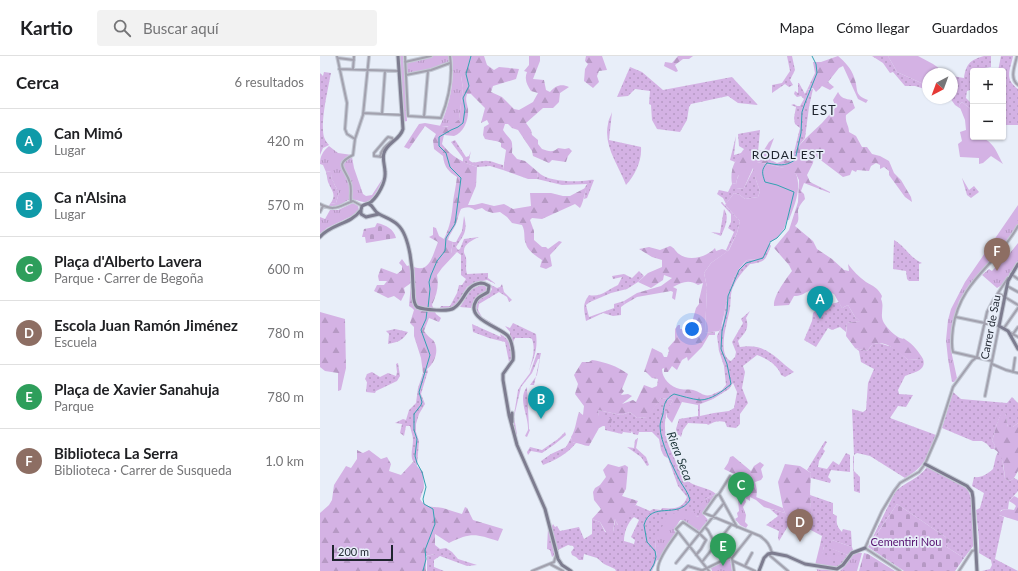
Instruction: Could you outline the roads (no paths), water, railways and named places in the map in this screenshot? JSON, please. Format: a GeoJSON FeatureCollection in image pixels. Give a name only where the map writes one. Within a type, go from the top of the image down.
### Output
{"type":"FeatureCollection","features":[{"type":"Feature","properties":{"kind":"main road"},"geometry":{"type":"LineString","coordinates":[[320,237],[329,229],[356,216],[362,206],[368,204],[374,199],[381,187],[385,176],[381,157],[385,150],[401,135],[403,129],[398,56]]}},
{"type":"Feature","properties":{"kind":"main road"},"geometry":{"type":"LineString","coordinates":[[372,216],[374,199]]}},
{"type":"Feature","properties":{"kind":"main road"},"geometry":{"type":"LineString","coordinates":[[368,204],[379,214],[394,221],[404,232],[412,267],[414,301],[418,307],[424,309],[451,310],[458,305],[467,290],[471,287],[482,283],[489,286],[487,294],[476,300],[474,309],[479,318],[506,335],[510,340],[513,360],[503,378],[512,426],[520,454],[545,509],[558,560],[562,565],[571,571]]}},
{"type":"Feature","properties":{"kind":"main road"},"geometry":{"type":"LineString","coordinates":[[360,211],[364,216]]}},
{"type":"Feature","properties":{"kind":"main road"},"geometry":{"type":"LineString","coordinates":[[356,216],[364,216],[368,218],[379,214]]}},
{"type":"Feature","properties":{"kind":"main road","name":"Carrer de Sau"},"geometry":{"type":"LineString","coordinates":[[999,326],[1005,297],[1005,285],[1018,264]]}},
{"type":"Feature","properties":{"kind":"main road"},"geometry":{"type":"LineString","coordinates":[[999,326],[1004,328],[1012,336],[1018,349]]}},
{"type":"Feature","properties":{"kind":"main road"},"geometry":{"type":"LineString","coordinates":[[512,413],[512,426]]}},
{"type":"Feature","properties":{"kind":"main road"},"geometry":{"type":"LineString","coordinates":[[925,464],[970,489],[974,498],[977,571]]}},
{"type":"Feature","properties":{"kind":"main road"},"geometry":{"type":"LineString","coordinates":[[759,571],[764,558],[768,554],[772,553],[787,556],[805,564],[836,569],[843,565],[852,553],[865,548]]}},
{"type":"Feature","properties":{"kind":"street"},"geometry":{"type":"LineString","coordinates":[[353,69],[354,56]]}},
{"type":"Feature","properties":{"kind":"street"},"geometry":{"type":"LineString","coordinates":[[351,202],[350,182],[343,170],[342,165],[345,159],[353,155],[355,139],[363,112],[369,56]]}},
{"type":"Feature","properties":{"kind":"street"},"geometry":{"type":"LineString","coordinates":[[405,56],[408,116],[441,118],[447,103],[450,85],[450,56]]}},
{"type":"Feature","properties":{"kind":"street"},"geometry":{"type":"LineString","coordinates":[[405,62],[431,56]]}},
{"type":"Feature","properties":{"kind":"street"},"geometry":{"type":"LineString","coordinates":[[1017,56],[1013,80],[1018,85]]}},
{"type":"Feature","properties":{"kind":"street"},"geometry":{"type":"LineString","coordinates":[[354,60],[337,57],[347,103],[345,129],[347,134],[355,139]]}},
{"type":"Feature","properties":{"kind":"street"},"geometry":{"type":"LineString","coordinates":[[406,75],[428,71],[450,63]]}},
{"type":"Feature","properties":{"kind":"street"},"geometry":{"type":"LineString","coordinates":[[339,69],[399,71]]}},
{"type":"Feature","properties":{"kind":"street"},"geometry":{"type":"LineString","coordinates":[[382,114],[385,71]]}},
{"type":"Feature","properties":{"kind":"street"},"geometry":{"type":"LineString","coordinates":[[424,117],[428,71]]}},
{"type":"Feature","properties":{"kind":"street"},"geometry":{"type":"LineString","coordinates":[[363,112],[402,115]]}},
{"type":"Feature","properties":{"kind":"street"},"geometry":{"type":"LineString","coordinates":[[388,137],[392,138],[393,140],[381,153],[381,157],[373,155],[378,147],[388,137]]}},
{"type":"Feature","properties":{"kind":"street"},"geometry":{"type":"LineString","coordinates":[[320,204],[336,209],[351,202],[355,202],[362,206]]}},
{"type":"Feature","properties":{"kind":"street"},"geometry":{"type":"LineString","coordinates":[[320,212],[323,206]]}},
{"type":"Feature","properties":{"kind":"street"},"geometry":{"type":"LineString","coordinates":[[1018,226],[993,261],[970,284],[963,296],[956,316],[952,335],[953,352],[977,357],[1018,373]]}},
{"type":"Feature","properties":{"kind":"street"},"geometry":{"type":"LineString","coordinates":[[1011,274],[1018,278]]}},
{"type":"Feature","properties":{"kind":"street"},"geometry":{"type":"LineString","coordinates":[[900,571],[865,548],[882,511],[894,490],[918,472],[925,464],[939,431],[953,387],[972,361],[977,357],[984,323],[990,306],[1005,285],[1018,292]]}},
{"type":"Feature","properties":{"kind":"street"},"geometry":{"type":"LineString","coordinates":[[998,293],[1018,307],[1004,328]]}},
{"type":"Feature","properties":{"kind":"street"},"geometry":{"type":"LineString","coordinates":[[956,316],[999,326]]}},
{"type":"Feature","properties":{"kind":"street","name":"Carrer de Sau"},"geometry":{"type":"LineString","coordinates":[[984,396],[999,326]]}},
{"type":"Feature","properties":{"kind":"street"},"geometry":{"type":"LineString","coordinates":[[1018,328],[1012,336],[1018,337]]}},
{"type":"Feature","properties":{"kind":"street"},"geometry":{"type":"LineString","coordinates":[[1013,372],[1015,358]]}},
{"type":"Feature","properties":{"kind":"street"},"geometry":{"type":"LineString","coordinates":[[730,476],[719,494],[704,513],[751,534],[760,536],[771,547],[772,553]]}},
{"type":"Feature","properties":{"kind":"street"},"geometry":{"type":"LineString","coordinates":[[719,494],[737,528]]}},
{"type":"Feature","properties":{"kind":"street"},"geometry":{"type":"LineString","coordinates":[[676,563],[724,503]]}},
{"type":"Feature","properties":{"kind":"street"},"geometry":{"type":"LineString","coordinates":[[696,555],[706,540],[683,522],[676,529],[696,555],[707,567],[709,571]]}},
{"type":"Feature","properties":{"kind":"street"},"geometry":{"type":"LineString","coordinates":[[702,562],[731,525]]}},
{"type":"Feature","properties":{"kind":"street"},"geometry":{"type":"LineString","coordinates":[[705,527],[709,531],[712,540],[716,545],[731,558],[756,571]]}},
{"type":"Feature","properties":{"kind":"street"},"geometry":{"type":"LineString","coordinates":[[658,571],[658,567],[668,545],[678,532]]}},
{"type":"Feature","properties":{"kind":"street"},"geometry":{"type":"LineString","coordinates":[[683,571],[688,566],[701,571],[707,567],[731,558],[751,534]]}},
{"type":"Feature","properties":{"kind":"street"},"geometry":{"type":"LineString","coordinates":[[958,571],[972,551],[976,550]]}},
{"type":"Feature","properties":{"kind":"street"},"geometry":{"type":"LineString","coordinates":[[745,566],[752,553]]}},
{"type":"Feature","properties":{"kind":"street"},"geometry":{"type":"LineString","coordinates":[[768,554],[788,571]]}},
{"type":"Feature","properties":{"kind":"street"},"geometry":{"type":"LineString","coordinates":[[554,562],[556,555]]}},
{"type":"Feature","properties":{"kind":"street"},"geometry":{"type":"LineString","coordinates":[[731,558],[734,571]]}},
{"type":"Feature","properties":{"kind":"street"},"geometry":{"type":"LineString","coordinates":[[532,571],[558,560]]}},
{"type":"Feature","properties":{"kind":"street"},"geometry":{"type":"LineString","coordinates":[[554,562],[563,571]]}},
{"type":"Feature","properties":{"kind":"street"},"geometry":{"type":"LineString","coordinates":[[550,564],[558,567],[562,565]]}},
{"type":"Feature","properties":{"kind":"waterway"},"geometry":{"type":"LineString","coordinates":[[428,308],[430,289],[429,282],[431,275],[437,261],[445,251],[446,238],[455,224],[461,178],[450,167],[446,153],[439,146],[439,137],[463,123],[465,109],[463,98],[469,86],[466,74],[471,56]]}},
{"type":"Feature","properties":{"kind":"waterway"},"geometry":{"type":"LineString","coordinates":[[770,242],[777,238],[785,229],[794,192],[765,182],[763,170],[767,163],[784,165],[795,160],[801,133],[802,112],[817,73],[816,64],[812,56]]}},
{"type":"Feature","properties":{"kind":"waterway","name":"Riera Seca"},"geometry":{"type":"LineString","coordinates":[[650,571],[656,557],[655,551],[647,542],[644,525],[647,518],[652,513],[658,511],[678,509],[685,506],[690,500],[664,447],[660,424],[665,405],[667,400],[674,394],[704,400],[717,395],[731,384],[727,364],[721,349],[722,331],[727,311],[728,296],[739,270],[746,263],[763,258],[770,243]]}},
{"type":"Feature","properties":{"kind":"waterway"},"geometry":{"type":"LineString","coordinates":[[423,571],[426,559],[425,550],[435,524],[433,509],[424,504],[423,499],[426,487],[422,472],[415,456],[417,439],[414,430],[414,414],[422,402],[419,392],[430,355],[421,330],[426,319],[427,311]]}},
{"type":"Feature","properties":{"kind":"place","name":"Biblioteca La Serra"},"geometry":{"type":"Point","coordinates":[997,271]}},
{"type":"Feature","properties":{"kind":"place","name":"Can Mimó"},"geometry":{"type":"Point","coordinates":[820,319]}},
{"type":"Feature","properties":{"kind":"place","name":"Ca n'Alsina"},"geometry":{"type":"Point","coordinates":[541,419]}},
{"type":"Feature","properties":{"kind":"place","name":"Plaça d'Alberto Lavera"},"geometry":{"type":"Point","coordinates":[741,505]}},
{"type":"Feature","properties":{"kind":"place","name":"Escola Juan Ramón Jiménez"},"geometry":{"type":"Point","coordinates":[800,542]}},
{"type":"Feature","properties":{"kind":"place","name":"Plaça de Xavier Sanahuja"},"geometry":{"type":"Point","coordinates":[723,566]}},
{"type":"Feature","properties":{"kind":"district","name":"EST"},"geometry":{"type":"Point","coordinates":[824,110]}},
{"type":"Feature","properties":{"kind":"district","name":"RODAL EST"},"geometry":{"type":"Point","coordinates":[788,154]}},
{"type":"Feature","properties":{"kind":"park label","name":"Cementiri Nou"},"geometry":{"type":"Point","coordinates":[906,541]}}]}
